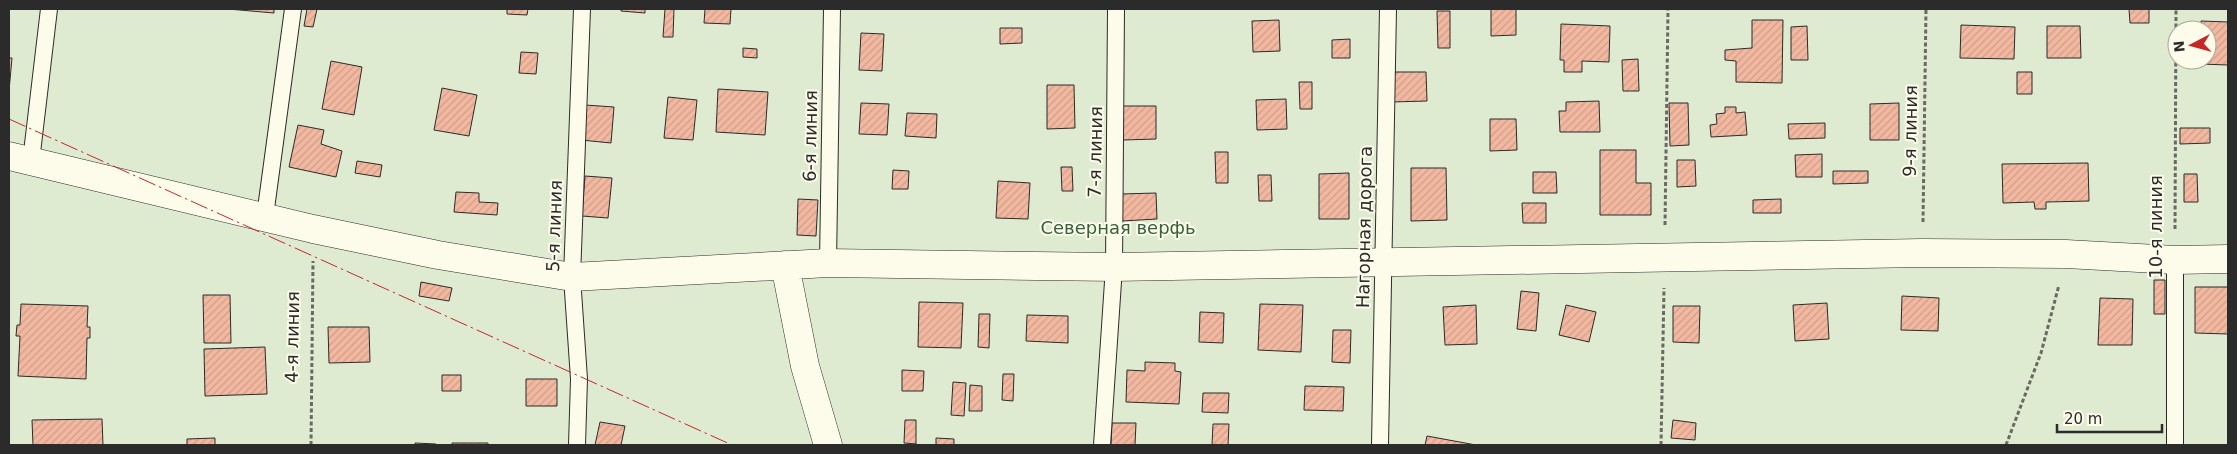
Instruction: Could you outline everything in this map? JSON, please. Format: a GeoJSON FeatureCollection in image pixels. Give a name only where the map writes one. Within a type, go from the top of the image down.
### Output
{"type":"FeatureCollection","features":[{"type":"Feature","properties":{"kind":"street"},"geometry":{"type":"LineString","coordinates":[[20,158],[313,229],[438,255],[572,277],[828,263],[1114,267],[1922,253],[2066,254],[2174,260],[2228,259]]}},
{"type":"Feature","properties":{"kind":"street"},"geometry":{"type":"LineString","coordinates":[[785,266],[804,366],[828,445]]}},
{"type":"Feature","properties":{"kind":"lane"},"geometry":{"type":"LineString","coordinates":[[20,158],[49,9]]}},
{"type":"Feature","properties":{"kind":"lane"},"geometry":{"type":"LineString","coordinates":[[265,216],[293,9]]}},
{"type":"Feature","properties":{"kind":"lane","name":"5-я линия"},"geometry":{"type":"LineString","coordinates":[[577,445],[579,378],[572,277],[582,9]]}},
{"type":"Feature","properties":{"kind":"lane","name":"6-я линия"},"geometry":{"type":"LineString","coordinates":[[828,263],[832,9]]}},
{"type":"Feature","properties":{"kind":"lane","name":"7-я линия"},"geometry":{"type":"LineString","coordinates":[[1102,445],[1114,267],[1116,9]]}},
{"type":"Feature","properties":{"kind":"lane","name":"Нагорная дорога"},"geometry":{"type":"LineString","coordinates":[[1380,445],[1388,9]]}},
{"type":"Feature","properties":{"kind":"lane","name":"10-я линия"},"geometry":{"type":"LineString","coordinates":[[2174,260],[2175,445]]}},
{"type":"Feature","properties":{"kind":"path","name":"9-я линия"},"geometry":{"type":"LineString","coordinates":[[1922,253],[1926,9]]}},
{"type":"Feature","properties":{"kind":"path","name":"10-я линия"},"geometry":{"type":"LineString","coordinates":[[2174,260],[2176,9]]}},
{"type":"Feature","properties":{"kind":"path","name":"4-я линия"},"geometry":{"type":"LineString","coordinates":[[311,445],[313,229]]}},
{"type":"Feature","properties":{"kind":"path"},"geometry":{"type":"LineString","coordinates":[[2006,445],[2041,353],[2066,254]]}},
{"type":"Feature","properties":{"kind":"green space","name":"Северная верфь"},"geometry":{"type":"Polygon","coordinates":[[[9,9],[2228,9],[2228,445],[9,445],[9,9]]]}},
{"type":"Feature","properties":{"kind":"building"},"geometry":{"type":"Polygon","coordinates":[[[228,9],[274,9],[274,13],[228,9]]]}},
{"type":"Feature","properties":{"kind":"building"},"geometry":{"type":"Polygon","coordinates":[[[307,9],[317,9],[313,27],[304,26],[307,9]]]}},
{"type":"Feature","properties":{"kind":"building"},"geometry":{"type":"Polygon","coordinates":[[[507,9],[528,9],[527,15],[507,14],[507,9]]]}},
{"type":"Feature","properties":{"kind":"building"},"geometry":{"type":"Polygon","coordinates":[[[621,9],[645,9],[645,13],[621,11],[621,9]]]}},
{"type":"Feature","properties":{"kind":"building"},"geometry":{"type":"Polygon","coordinates":[[[665,9],[674,9],[673,37],[663,37],[665,9]]]}},
{"type":"Feature","properties":{"kind":"building"},"geometry":{"type":"Polygon","coordinates":[[[705,9],[731,9],[730,24],[704,23],[705,9]]]}},
{"type":"Feature","properties":{"kind":"building"},"geometry":{"type":"Polygon","coordinates":[[[1491,9],[1516,9],[1516,35],[1491,36],[1491,9]]]}},
{"type":"Feature","properties":{"kind":"building"},"geometry":{"type":"Polygon","coordinates":[[[2129,9],[2149,9],[2149,23],[2130,23],[2129,9]]]}},
{"type":"Feature","properties":{"kind":"building"},"geometry":{"type":"Polygon","coordinates":[[[1437,11],[1450,11],[1450,48],[1438,48],[1437,11]]]}},
{"type":"Feature","properties":{"kind":"building"},"geometry":{"type":"Polygon","coordinates":[[[1279,20],[1280,51],[1253,52],[1252,21],[1279,20]]]}},
{"type":"Feature","properties":{"kind":"building"},"geometry":{"type":"Polygon","coordinates":[[[1752,20],[1783,20],[1782,83],[1736,82],[1736,61],[1725,60],[1725,50],[1752,48],[1752,20]]]}},
{"type":"Feature","properties":{"kind":"building"},"geometry":{"type":"Polygon","coordinates":[[[2217,22],[2228,22],[2228,65],[2217,65],[2217,22]]]}},
{"type":"Feature","properties":{"kind":"building"},"geometry":{"type":"Polygon","coordinates":[[[1561,24],[1610,26],[1609,62],[1582,61],[1582,72],[1564,72],[1564,60],[1560,60],[1561,24]]]}},
{"type":"Feature","properties":{"kind":"building"},"geometry":{"type":"Polygon","coordinates":[[[1961,25],[2015,27],[2014,59],[1960,58],[1961,25]]]}},
{"type":"Feature","properties":{"kind":"building"},"geometry":{"type":"Polygon","coordinates":[[[1807,26],[1808,60],[1791,60],[1791,27],[1807,26]]]}},
{"type":"Feature","properties":{"kind":"building"},"geometry":{"type":"Polygon","coordinates":[[[2047,26],[2080,26],[2081,58],[2047,58],[2047,26]]]}},
{"type":"Feature","properties":{"kind":"building"},"geometry":{"type":"Polygon","coordinates":[[[1000,28],[1022,28],[1022,43],[1000,44],[1000,28]]]}},
{"type":"Feature","properties":{"kind":"building"},"geometry":{"type":"Polygon","coordinates":[[[861,33],[884,34],[882,71],[859,70],[861,33]]]}},
{"type":"Feature","properties":{"kind":"building"},"geometry":{"type":"Polygon","coordinates":[[[1350,39],[1350,58],[1332,58],[1332,40],[1350,39]]]}},
{"type":"Feature","properties":{"kind":"building"},"geometry":{"type":"Polygon","coordinates":[[[743,48],[757,49],[757,58],[743,57],[743,48]]]}},
{"type":"Feature","properties":{"kind":"building"},"geometry":{"type":"Polygon","coordinates":[[[521,52],[538,53],[536,74],[519,73],[521,52]]]}},
{"type":"Feature","properties":{"kind":"building"},"geometry":{"type":"Polygon","coordinates":[[[9,58],[12,58],[9,91],[9,58]]]}},
{"type":"Feature","properties":{"kind":"building"},"geometry":{"type":"Polygon","coordinates":[[[1638,59],[1639,91],[1623,91],[1622,60],[1638,59]]]}},
{"type":"Feature","properties":{"kind":"building"},"geometry":{"type":"Polygon","coordinates":[[[331,61],[362,67],[354,115],[322,109],[331,61]]]}},
{"type":"Feature","properties":{"kind":"building"},"geometry":{"type":"Polygon","coordinates":[[[1390,72],[1426,72],[1427,101],[1391,102],[1390,72]]]}},
{"type":"Feature","properties":{"kind":"building"},"geometry":{"type":"Polygon","coordinates":[[[2017,72],[2032,72],[2032,94],[2017,94],[2017,72]]]}},
{"type":"Feature","properties":{"kind":"building"},"geometry":{"type":"Polygon","coordinates":[[[1299,82],[1312,82],[1312,109],[1300,109],[1299,82]]]}},
{"type":"Feature","properties":{"kind":"building"},"geometry":{"type":"Polygon","coordinates":[[[1047,85],[1074,85],[1075,128],[1047,129],[1047,85]]]}},
{"type":"Feature","properties":{"kind":"building"},"geometry":{"type":"Polygon","coordinates":[[[442,88],[477,95],[469,136],[434,130],[442,88]]]}},
{"type":"Feature","properties":{"kind":"building"},"geometry":{"type":"Polygon","coordinates":[[[718,89],[768,92],[765,135],[716,132],[718,89]]]}},
{"type":"Feature","properties":{"kind":"building"},"geometry":{"type":"Polygon","coordinates":[[[668,97],[697,100],[693,140],[664,138],[668,97]]]}},
{"type":"Feature","properties":{"kind":"building"},"geometry":{"type":"Polygon","coordinates":[[[1286,99],[1287,129],[1257,130],[1256,100],[1286,99]]]}},
{"type":"Feature","properties":{"kind":"building"},"geometry":{"type":"Polygon","coordinates":[[[1599,101],[1600,132],[1560,132],[1559,111],[1566,111],[1566,102],[1599,101]]]}},
{"type":"Feature","properties":{"kind":"building"},"geometry":{"type":"Polygon","coordinates":[[[861,103],[889,104],[887,135],[859,134],[861,103]]]}},
{"type":"Feature","properties":{"kind":"building"},"geometry":{"type":"Polygon","coordinates":[[[1669,103],[1688,103],[1689,145],[1670,146],[1669,103]]]}},
{"type":"Feature","properties":{"kind":"building"},"geometry":{"type":"Polygon","coordinates":[[[1899,103],[1899,140],[1870,140],[1870,104],[1899,103]]]}},
{"type":"Feature","properties":{"kind":"building"},"geometry":{"type":"Polygon","coordinates":[[[585,105],[614,107],[611,143],[581,140],[585,105]]]}},
{"type":"Feature","properties":{"kind":"building"},"geometry":{"type":"Polygon","coordinates":[[[1122,106],[1156,106],[1156,139],[1123,140],[1122,106]]]}},
{"type":"Feature","properties":{"kind":"building"},"geometry":{"type":"Polygon","coordinates":[[[1725,107],[1736,107],[1736,113],[1745,112],[1747,135],[1711,137],[1710,125],[1717,124],[1716,114],[1725,113],[1725,107]]]}},
{"type":"Feature","properties":{"kind":"building"},"geometry":{"type":"Polygon","coordinates":[[[907,113],[937,114],[936,138],[905,136],[907,113]]]}},
{"type":"Feature","properties":{"kind":"building"},"geometry":{"type":"Polygon","coordinates":[[[1490,119],[1516,119],[1517,150],[1490,151],[1490,119]]]}},
{"type":"Feature","properties":{"kind":"building"},"geometry":{"type":"Polygon","coordinates":[[[1825,123],[1825,138],[1789,139],[1788,124],[1825,123]]]}},
{"type":"Feature","properties":{"kind":"building"},"geometry":{"type":"Polygon","coordinates":[[[298,125],[324,130],[321,144],[342,151],[336,177],[289,167],[298,125]]]}},
{"type":"Feature","properties":{"kind":"building"},"geometry":{"type":"Polygon","coordinates":[[[2180,128],[2210,128],[2210,143],[2180,144],[2180,128]]]}},
{"type":"Feature","properties":{"kind":"building"},"geometry":{"type":"Polygon","coordinates":[[[1600,150],[1636,150],[1636,183],[1651,183],[1651,215],[1600,215],[1600,150]]]}},
{"type":"Feature","properties":{"kind":"building"},"geometry":{"type":"Polygon","coordinates":[[[1215,152],[1228,152],[1228,183],[1216,183],[1215,152]]]}},
{"type":"Feature","properties":{"kind":"building"},"geometry":{"type":"Polygon","coordinates":[[[1822,154],[1822,177],[1796,177],[1795,155],[1822,154]]]}},
{"type":"Feature","properties":{"kind":"building"},"geometry":{"type":"Polygon","coordinates":[[[1677,160],[1695,160],[1696,186],[1677,187],[1677,160]]]}},
{"type":"Feature","properties":{"kind":"building"},"geometry":{"type":"Polygon","coordinates":[[[357,161],[382,165],[380,177],[355,173],[357,161]]]}},
{"type":"Feature","properties":{"kind":"building"},"geometry":{"type":"Polygon","coordinates":[[[2088,163],[2089,201],[2046,202],[2046,209],[2035,209],[2034,202],[2003,203],[2002,164],[2088,163]]]}},
{"type":"Feature","properties":{"kind":"building"},"geometry":{"type":"Polygon","coordinates":[[[1061,167],[1072,167],[1073,191],[1062,191],[1061,167]]]}},
{"type":"Feature","properties":{"kind":"building"},"geometry":{"type":"Polygon","coordinates":[[[1411,168],[1446,168],[1447,220],[1411,221],[1411,168]]]}},
{"type":"Feature","properties":{"kind":"building"},"geometry":{"type":"Polygon","coordinates":[[[893,170],[909,171],[908,189],[892,189],[893,170]]]}},
{"type":"Feature","properties":{"kind":"building"},"geometry":{"type":"Polygon","coordinates":[[[1833,171],[1868,171],[1868,183],[1833,184],[1833,171]]]}},
{"type":"Feature","properties":{"kind":"building"},"geometry":{"type":"Polygon","coordinates":[[[1533,172],[1556,172],[1557,193],[1533,193],[1533,172]]]}},
{"type":"Feature","properties":{"kind":"building"},"geometry":{"type":"Polygon","coordinates":[[[1349,173],[1349,219],[1319,219],[1319,174],[1349,173]]]}},
{"type":"Feature","properties":{"kind":"building"},"geometry":{"type":"Polygon","coordinates":[[[2184,174],[2197,174],[2198,202],[2184,202],[2184,174]]]}},
{"type":"Feature","properties":{"kind":"building"},"geometry":{"type":"Polygon","coordinates":[[[1258,175],[1271,175],[1272,201],[1259,201],[1258,175]]]}},
{"type":"Feature","properties":{"kind":"building"},"geometry":{"type":"Polygon","coordinates":[[[585,176],[612,178],[608,218],[582,216],[585,176]]]}},
{"type":"Feature","properties":{"kind":"building"},"geometry":{"type":"Polygon","coordinates":[[[998,181],[1030,183],[1028,219],[996,218],[998,181]]]}},
{"type":"Feature","properties":{"kind":"building"},"geometry":{"type":"Polygon","coordinates":[[[456,192],[479,193],[479,202],[498,203],[497,215],[454,212],[456,192]]]}},
{"type":"Feature","properties":{"kind":"building"},"geometry":{"type":"Polygon","coordinates":[[[1156,193],[1157,219],[1122,221],[1121,194],[1156,193]]]}},
{"type":"Feature","properties":{"kind":"building"},"geometry":{"type":"Polygon","coordinates":[[[798,199],[818,200],[816,236],[797,235],[798,199]]]}},
{"type":"Feature","properties":{"kind":"building"},"geometry":{"type":"Polygon","coordinates":[[[1781,199],[1781,213],[1753,213],[1753,200],[1781,199]]]}},
{"type":"Feature","properties":{"kind":"building"},"geometry":{"type":"Polygon","coordinates":[[[1522,203],[1546,203],[1546,223],[1523,223],[1522,203]]]}},
{"type":"Feature","properties":{"kind":"building"},"geometry":{"type":"Polygon","coordinates":[[[2154,280],[2165,280],[2165,314],[2154,314],[2154,280]]]}},
{"type":"Feature","properties":{"kind":"building"},"geometry":{"type":"Polygon","coordinates":[[[421,282],[452,288],[449,301],[419,296],[421,282]]]}},
{"type":"Feature","properties":{"kind":"building"},"geometry":{"type":"Polygon","coordinates":[[[2195,287],[2228,287],[2228,334],[2195,333],[2195,287]]]}},
{"type":"Feature","properties":{"kind":"building"},"geometry":{"type":"Polygon","coordinates":[[[1521,291],[1539,293],[1536,331],[1517,329],[1521,291]]]}},
{"type":"Feature","properties":{"kind":"building"},"geometry":{"type":"Polygon","coordinates":[[[203,295],[230,295],[231,343],[204,343],[203,295]]]}},
{"type":"Feature","properties":{"kind":"building"},"geometry":{"type":"Polygon","coordinates":[[[1902,296],[1939,298],[1938,331],[1901,330],[1902,296]]]}},
{"type":"Feature","properties":{"kind":"building"},"geometry":{"type":"Polygon","coordinates":[[[2100,298],[2133,299],[2132,345],[2098,345],[2100,298]]]}},
{"type":"Feature","properties":{"kind":"building"},"geometry":{"type":"Polygon","coordinates":[[[919,302],[963,303],[961,348],[918,347],[919,302]]]}},
{"type":"Feature","properties":{"kind":"building"},"geometry":{"type":"Polygon","coordinates":[[[1827,303],[1829,339],[1795,341],[1793,305],[1827,303]]]}},
{"type":"Feature","properties":{"kind":"building"},"geometry":{"type":"Polygon","coordinates":[[[21,304],[88,306],[87,327],[90,327],[90,338],[87,338],[86,379],[18,376],[20,336],[16,336],[17,325],[20,325],[21,304]]]}},
{"type":"Feature","properties":{"kind":"building"},"geometry":{"type":"Polygon","coordinates":[[[1260,304],[1303,305],[1301,352],[1258,350],[1260,304]]]}},
{"type":"Feature","properties":{"kind":"building"},"geometry":{"type":"Polygon","coordinates":[[[1476,305],[1477,344],[1445,345],[1443,307],[1476,305]]]}},
{"type":"Feature","properties":{"kind":"building"},"geometry":{"type":"Polygon","coordinates":[[[1566,305],[1596,312],[1589,342],[1559,335],[1566,305]]]}},
{"type":"Feature","properties":{"kind":"building"},"geometry":{"type":"Polygon","coordinates":[[[1673,306],[1700,306],[1699,343],[1673,342],[1673,306]]]}},
{"type":"Feature","properties":{"kind":"building"},"geometry":{"type":"Polygon","coordinates":[[[1200,312],[1224,313],[1223,343],[1199,342],[1200,312]]]}},
{"type":"Feature","properties":{"kind":"building"},"geometry":{"type":"Polygon","coordinates":[[[979,314],[990,314],[989,348],[978,347],[979,314]]]}},
{"type":"Feature","properties":{"kind":"building"},"geometry":{"type":"Polygon","coordinates":[[[1027,315],[1068,316],[1068,343],[1026,341],[1027,315]]]}},
{"type":"Feature","properties":{"kind":"building"},"geometry":{"type":"Polygon","coordinates":[[[328,327],[369,327],[370,362],[329,363],[328,327]]]}},
{"type":"Feature","properties":{"kind":"building"},"geometry":{"type":"Polygon","coordinates":[[[1333,330],[1351,330],[1350,363],[1332,362],[1333,330]]]}},
{"type":"Feature","properties":{"kind":"building"},"geometry":{"type":"Polygon","coordinates":[[[265,347],[267,394],[205,396],[204,349],[265,347]]]}},
{"type":"Feature","properties":{"kind":"building"},"geometry":{"type":"Polygon","coordinates":[[[1145,362],[1175,363],[1175,371],[1181,372],[1179,404],[1126,402],[1127,370],[1145,371],[1145,362]]]}},
{"type":"Feature","properties":{"kind":"building"},"geometry":{"type":"Polygon","coordinates":[[[902,370],[924,371],[923,391],[902,391],[902,370]]]}},
{"type":"Feature","properties":{"kind":"building"},"geometry":{"type":"Polygon","coordinates":[[[1003,374],[1014,374],[1013,401],[1002,400],[1003,374]]]}},
{"type":"Feature","properties":{"kind":"building"},"geometry":{"type":"Polygon","coordinates":[[[442,375],[461,375],[461,391],[442,391],[442,375]]]}},
{"type":"Feature","properties":{"kind":"building"},"geometry":{"type":"Polygon","coordinates":[[[526,379],[557,379],[557,406],[526,406],[526,379]]]}},
{"type":"Feature","properties":{"kind":"building"},"geometry":{"type":"Polygon","coordinates":[[[953,382],[966,383],[964,416],[951,415],[953,382]]]}},
{"type":"Feature","properties":{"kind":"building"},"geometry":{"type":"Polygon","coordinates":[[[970,385],[982,386],[982,411],[969,411],[970,385]]]}},
{"type":"Feature","properties":{"kind":"building"},"geometry":{"type":"Polygon","coordinates":[[[1305,386],[1344,387],[1343,411],[1304,410],[1305,386]]]}},
{"type":"Feature","properties":{"kind":"building"},"geometry":{"type":"Polygon","coordinates":[[[1203,393],[1229,393],[1228,413],[1202,412],[1203,393]]]}},
{"type":"Feature","properties":{"kind":"building"},"geometry":{"type":"Polygon","coordinates":[[[102,419],[103,445],[33,445],[32,420],[102,419]]]}},
{"type":"Feature","properties":{"kind":"building"},"geometry":{"type":"Polygon","coordinates":[[[905,420],[916,420],[916,444],[904,443],[905,420]]]}},
{"type":"Feature","properties":{"kind":"building"},"geometry":{"type":"Polygon","coordinates":[[[1673,420],[1696,423],[1695,440],[1671,438],[1673,420]]]}},
{"type":"Feature","properties":{"kind":"building"},"geometry":{"type":"Polygon","coordinates":[[[600,422],[625,426],[621,445],[595,445],[600,422]]]}},
{"type":"Feature","properties":{"kind":"building"},"geometry":{"type":"Polygon","coordinates":[[[1112,423],[1136,423],[1135,445],[1111,445],[1112,423]]]}},
{"type":"Feature","properties":{"kind":"building"},"geometry":{"type":"Polygon","coordinates":[[[1213,424],[1229,424],[1228,445],[1212,445],[1213,424]]]}},
{"type":"Feature","properties":{"kind":"building"},"geometry":{"type":"Polygon","coordinates":[[[1427,436],[1476,445],[1425,445],[1427,436]]]}},
{"type":"Feature","properties":{"kind":"building"},"geometry":{"type":"Polygon","coordinates":[[[215,438],[215,445],[187,445],[187,439],[215,438]]]}},
{"type":"Feature","properties":{"kind":"building"},"geometry":{"type":"Polygon","coordinates":[[[936,438],[954,439],[954,445],[936,445],[936,438]]]}},
{"type":"Feature","properties":{"kind":"building"},"geometry":{"type":"Polygon","coordinates":[[[415,443],[436,444],[436,445],[415,445],[415,443]]]}},
{"type":"Feature","properties":{"kind":"building"},"geometry":{"type":"Polygon","coordinates":[[[452,443],[488,443],[488,445],[452,445],[452,443]]]}},
{"type":"Feature","properties":{"kind":"power"},"geometry":{"type":"LineString","coordinates":[[9,119],[732,445]]}}]}
